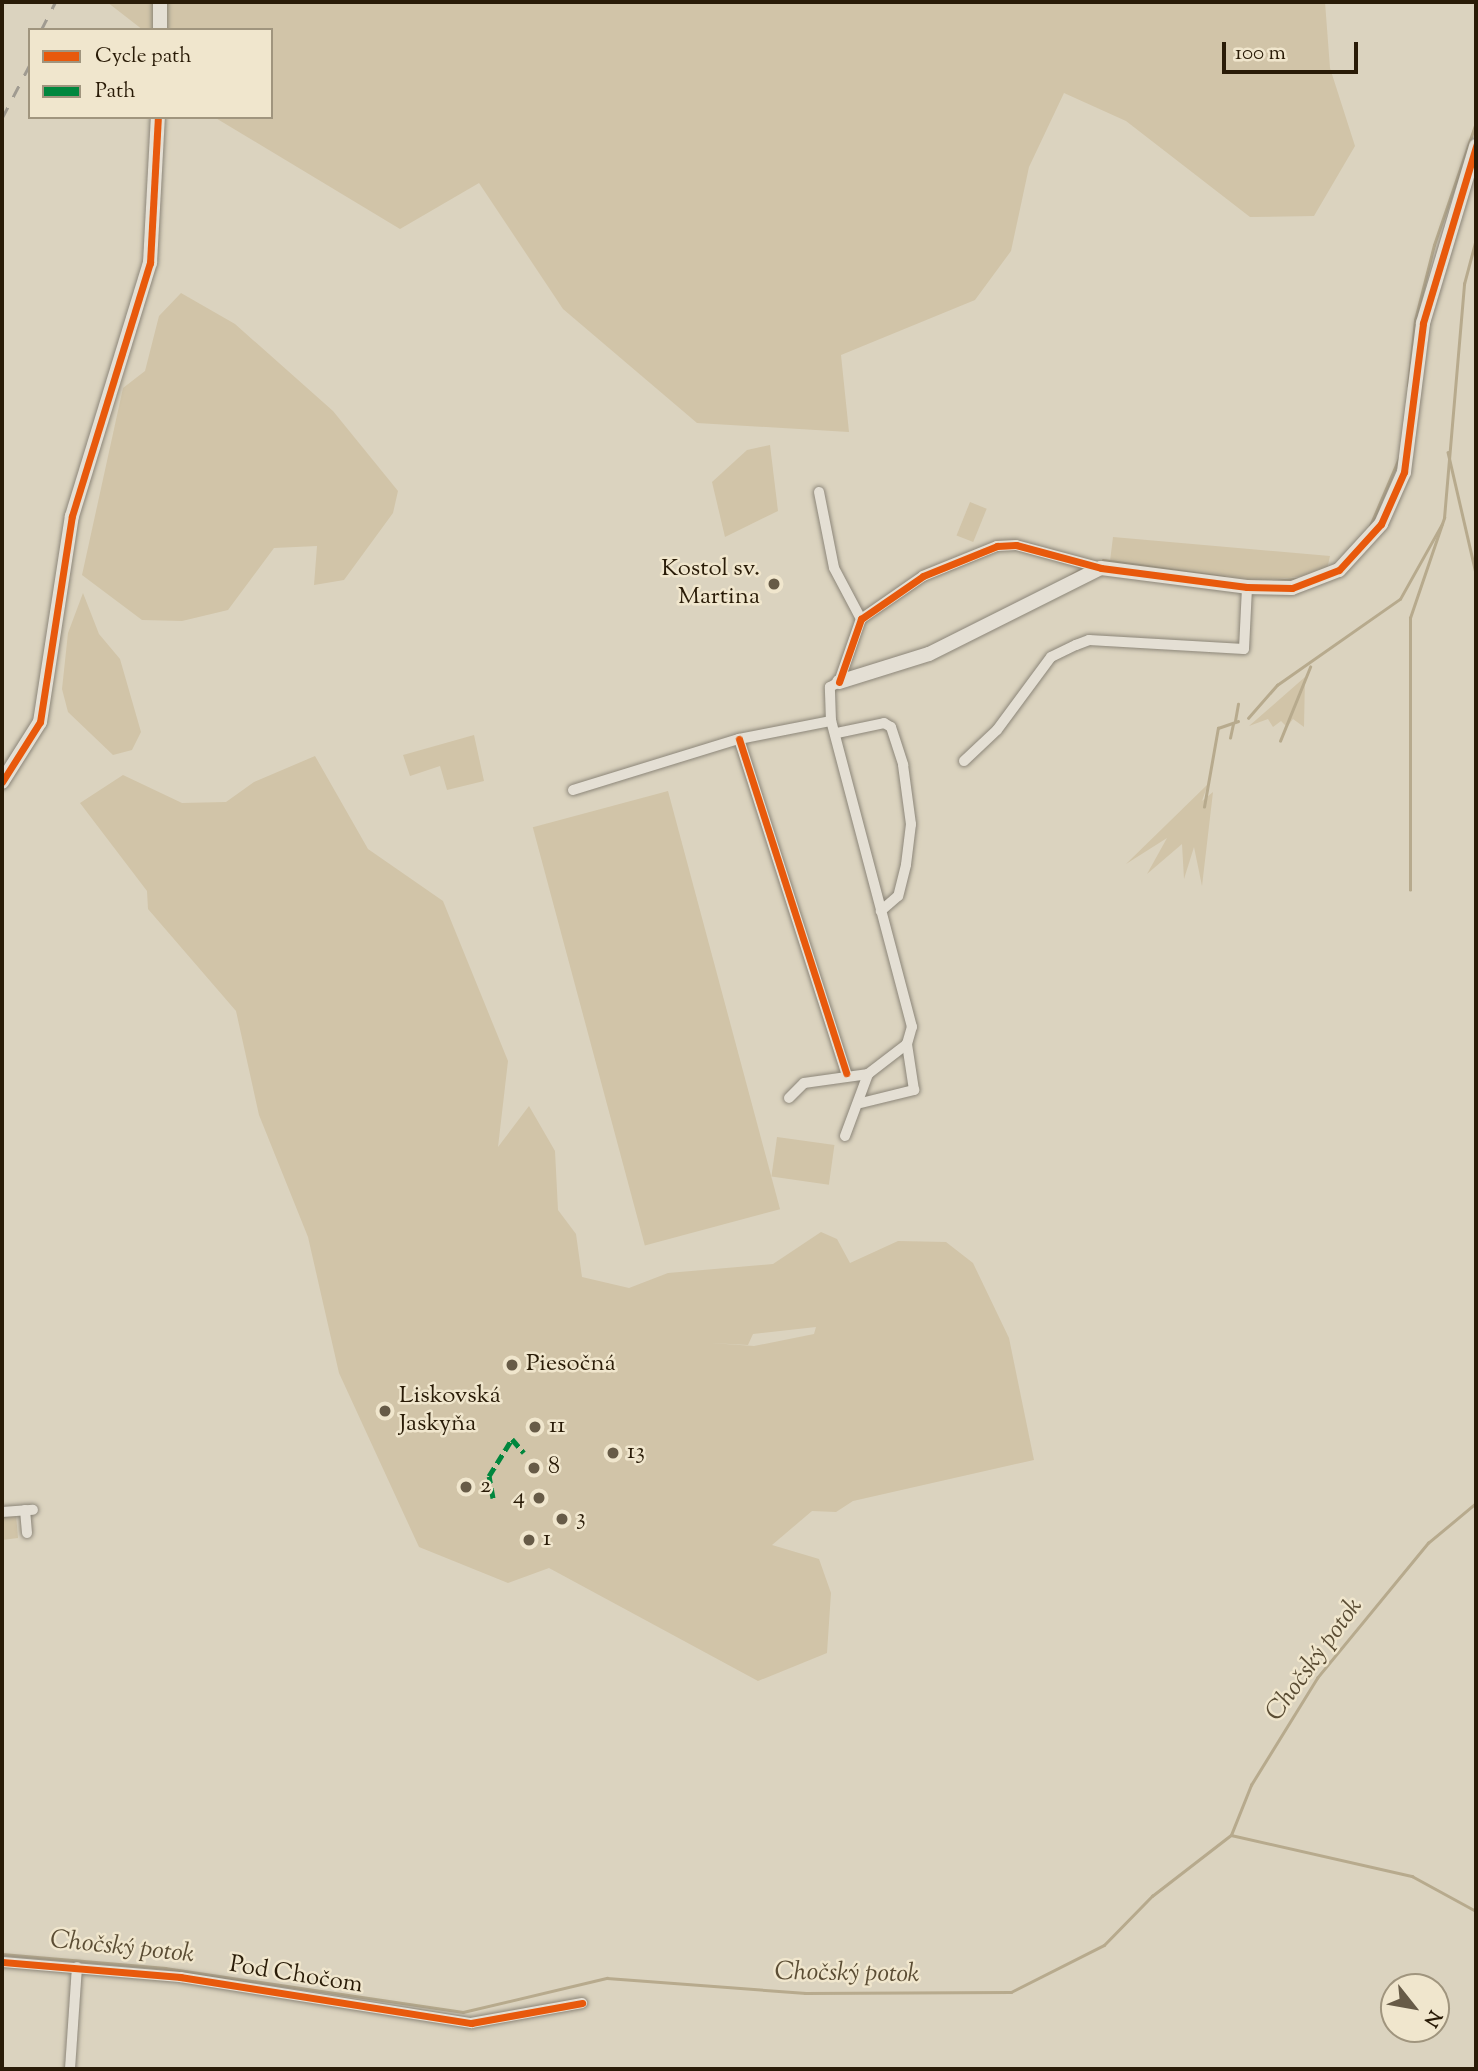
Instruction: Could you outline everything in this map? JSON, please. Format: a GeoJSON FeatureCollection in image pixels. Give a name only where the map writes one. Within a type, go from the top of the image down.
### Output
{"type":"FeatureCollection","features":[{"type":"Feature","properties":{"kind":"street"},"geometry":{"type":"LineString","coordinates":[[160,2],[160,28]]}},
{"type":"Feature","properties":{"kind":"street"},"geometry":{"type":"LineString","coordinates":[[2,782],[40,722],[72,516],[150,263],[158,119]]}},
{"type":"Feature","properties":{"kind":"street"},"geometry":{"type":"LineString","coordinates":[[839,682],[861,619],[923,576],[997,546],[1101,568],[1247,587],[1292,588],[1319,580],[1351,559],[1381,524],[1410,448],[1423,323],[1476,146]]}},
{"type":"Feature","properties":{"kind":"street"},"geometry":{"type":"LineString","coordinates":[[819,492],[834,568],[861,619]]}},
{"type":"Feature","properties":{"kind":"street"},"geometry":{"type":"LineString","coordinates":[[861,1103],[914,1090],[907,1044],[912,1027],[837,733],[831,721],[830,687],[929,654],[1101,568]]}},
{"type":"Feature","properties":{"kind":"street"},"geometry":{"type":"LineString","coordinates":[[964,761],[997,730],[1051,657],[1076,645],[1089,640],[1244,649],[1247,587]]}},
{"type":"Feature","properties":{"kind":"street"},"geometry":{"type":"LineString","coordinates":[[573,790],[738,739],[831,721]]}},
{"type":"Feature","properties":{"kind":"street"},"geometry":{"type":"LineString","coordinates":[[837,733],[884,723],[895,734],[903,765],[911,824],[905,865],[898,896],[881,911]]}},
{"type":"Feature","properties":{"kind":"street"},"geometry":{"type":"LineString","coordinates":[[738,739],[846,1073]]}},
{"type":"Feature","properties":{"kind":"street"},"geometry":{"type":"LineString","coordinates":[[845,1136],[861,1103],[868,1074],[907,1044]]}},
{"type":"Feature","properties":{"kind":"street"},"geometry":{"type":"LineString","coordinates":[[789,1098],[804,1083],[846,1073],[868,1074]]}},
{"type":"Feature","properties":{"kind":"street"},"geometry":{"type":"LineString","coordinates":[[2,1512],[29,1510],[27,1533]]}},
{"type":"Feature","properties":{"kind":"street","name":"Pod Chočom"},"geometry":{"type":"LineString","coordinates":[[2,1962],[77,1967],[471,2023],[582,2003]]}},
{"type":"Feature","properties":{"kind":"street"},"geometry":{"type":"LineString","coordinates":[[70,2069],[77,1967]]}},
{"type":"Feature","properties":{"kind":"shaded area"},"geometry":{"type":"Polygon","coordinates":[[[107,2],[1325,2],[1330,68],[1355,146],[1314,216],[1250,217],[1126,121],[1064,93],[1029,167],[1011,251],[975,300],[841,355],[849,432],[697,423],[563,309],[479,183],[400,229],[217,119],[273,119],[273,28],[140,28],[107,2]]]}},
{"type":"Feature","properties":{"kind":"shaded area"},"geometry":{"type":"Polygon","coordinates":[[[181,293],[235,324],[333,411],[398,491],[393,513],[344,580],[314,585],[317,546],[274,548],[228,610],[182,621],[142,620],[82,575],[123,388],[145,371],[159,316],[181,293]]]}},
{"type":"Feature","properties":{"kind":"shaded area"},"geometry":{"type":"Polygon","coordinates":[[[770,445],[778,511],[725,537],[712,482],[747,450],[770,445]]]}},
{"type":"Feature","properties":{"kind":"shaded area"},"geometry":{"type":"Polygon","coordinates":[[[970,502],[987,509],[973,542],[957,535],[970,502]]]}},
{"type":"Feature","properties":{"kind":"shaded area"},"geometry":{"type":"Polygon","coordinates":[[[1113,537],[1330,556],[1326,574],[1243,583],[1110,561],[1113,537]]]}},
{"type":"Feature","properties":{"kind":"shaded area"},"geometry":{"type":"Polygon","coordinates":[[[83,593],[99,634],[120,659],[141,732],[132,750],[113,755],[68,712],[62,689],[68,633],[83,593]]]}},
{"type":"Feature","properties":{"kind":"shaded area"},"geometry":{"type":"Polygon","coordinates":[[[1305,677],[1304,727],[1293,719],[1287,727],[1281,721],[1273,727],[1268,719],[1249,726],[1305,677]]]}},
{"type":"Feature","properties":{"kind":"shaded area"},"geometry":{"type":"Polygon","coordinates":[[[474,735],[484,781],[447,790],[440,766],[410,776],[403,755],[474,735]]]}},
{"type":"Feature","properties":{"kind":"shaded area"},"geometry":{"type":"Polygon","coordinates":[[[315,756],[368,849],[443,901],[508,1061],[498,1147],[529,1106],[555,1151],[558,1210],[576,1234],[582,1277],[629,1288],[668,1273],[773,1264],[821,1232],[837,1239],[850,1263],[898,1241],[946,1242],[973,1263],[1009,1338],[1034,1460],[853,1501],[836,1512],[812,1511],[772,1545],[819,1559],[831,1593],[827,1653],[758,1681],[549,1568],[508,1583],[419,1547],[339,1373],[308,1237],[259,1115],[236,1011],[148,909],[147,891],[80,803],[123,775],[182,803],[226,802],[254,782],[315,756]],[[816,1327],[753,1334],[748,1345],[711,1343],[754,1346],[814,1334],[816,1327]]]}},
{"type":"Feature","properties":{"kind":"shaded area"},"geometry":{"type":"Polygon","coordinates":[[[1208,784],[1202,801],[1213,792],[1202,886],[1194,847],[1184,879],[1182,844],[1147,874],[1167,838],[1126,864],[1208,784]]]}},
{"type":"Feature","properties":{"kind":"shaded area"},"geometry":{"type":"Polygon","coordinates":[[[668,791],[780,1209],[645,1245],[533,827],[668,791]]]}},
{"type":"Feature","properties":{"kind":"shaded area"},"geometry":{"type":"Polygon","coordinates":[[[777,1137],[834,1145],[829,1185],[771,1177],[777,1137]]]}},
{"type":"Feature","properties":{"kind":"shaded area"},"geometry":{"type":"Polygon","coordinates":[[[16,1515],[18,1538],[2,1540],[2,1516],[16,1515]]]}},
{"type":"Feature","properties":{"kind":"waterway"},"geometry":{"type":"LineString","coordinates":[[1408,386],[1415,320],[1434,245],[1476,122]]}},
{"type":"Feature","properties":{"kind":"waterway"},"geometry":{"type":"LineString","coordinates":[[1410,890],[1410,618],[1444,518],[1464,284],[1476,239]]}},
{"type":"Feature","properties":{"kind":"waterway"},"geometry":{"type":"LineString","coordinates":[[1448,452],[1476,573]]}},
{"type":"Feature","properties":{"kind":"waterway"},"geometry":{"type":"LineString","coordinates":[[1370,526],[1399,458]]}},
{"type":"Feature","properties":{"kind":"waterway"},"geometry":{"type":"LineString","coordinates":[[1248,718],[1277,685],[1400,599],[1442,524]]}},
{"type":"Feature","properties":{"kind":"waterway"},"geometry":{"type":"LineString","coordinates":[[1103,560],[1224,577]]}},
{"type":"Feature","properties":{"kind":"waterway"},"geometry":{"type":"LineString","coordinates":[[1071,575],[1083,568]]}},
{"type":"Feature","properties":{"kind":"waterway"},"geometry":{"type":"LineString","coordinates":[[1273,581],[1297,579]]}},
{"type":"Feature","properties":{"kind":"waterway"},"geometry":{"type":"LineString","coordinates":[[1280,741],[1310,667]]}},
{"type":"Feature","properties":{"kind":"waterway"},"geometry":{"type":"LineString","coordinates":[[1235,721],[1238,704]]}},
{"type":"Feature","properties":{"kind":"waterway"},"geometry":{"type":"LineString","coordinates":[[1204,807],[1218,728],[1238,721]]}},
{"type":"Feature","properties":{"kind":"waterway"},"geometry":{"type":"LineString","coordinates":[[1230,738],[1233,724]]}},
{"type":"Feature","properties":{"kind":"waterway","name":"Chočský potok"},"geometry":{"type":"LineString","coordinates":[[2,1954],[165,1968],[463,2012],[607,1978],[805,1993],[1011,1992],[1104,1945],[1152,1896],[1231,1835],[1251,1785],[1317,1678],[1428,1543],[1476,1503]]}},
{"type":"Feature","properties":{"kind":"waterway"},"geometry":{"type":"LineString","coordinates":[[1231,1835],[1412,1876],[1476,1911]]}},
{"type":"Feature","properties":{"kind":"railway"},"geometry":{"type":"LineString","coordinates":[[42,28],[55,2]]}},
{"type":"Feature","properties":{"kind":"railway"},"geometry":{"type":"LineString","coordinates":[[2,118],[28,68]]}},
{"type":"Feature","properties":{"kind":"marked path"},"geometry":{"type":"LineString","coordinates":[[493,1498],[489,1476],[512,1439],[524,1453]]}},
{"type":"Feature","properties":{"kind":"cycle path"},"geometry":{"type":"LineString","coordinates":[[2,782],[40,722],[72,516],[150,263],[158,119]]}},
{"type":"Feature","properties":{"kind":"cycle path"},"geometry":{"type":"LineString","coordinates":[[839,682],[861,619],[923,576],[997,546],[1016,545],[1101,568],[1247,587],[1292,588],[1339,570],[1381,524],[1404,472],[1423,323],[1476,146]]}},
{"type":"Feature","properties":{"kind":"cycle path"},"geometry":{"type":"LineString","coordinates":[[739,739],[846,1073]]}},
{"type":"Feature","properties":{"kind":"cycle path"},"geometry":{"type":"LineString","coordinates":[[2,1962],[180,1977],[471,2023],[582,2003]]}},
{"type":"Feature","properties":{"kind":"place","name":"Kostol sv. Martina"},"geometry":{"type":"Point","coordinates":[774,584]}},
{"type":"Feature","properties":{"kind":"place","name":"Piesočná"},"geometry":{"type":"Point","coordinates":[512,1365]}},
{"type":"Feature","properties":{"kind":"place","name":"Liskovská Jaskyňa"},"geometry":{"type":"Point","coordinates":[385,1411]}},
{"type":"Feature","properties":{"kind":"place","name":"11"},"geometry":{"type":"Point","coordinates":[535,1427]}},
{"type":"Feature","properties":{"kind":"place","name":"13"},"geometry":{"type":"Point","coordinates":[613,1453]}},
{"type":"Feature","properties":{"kind":"place","name":"8"},"geometry":{"type":"Point","coordinates":[534,1468]}},
{"type":"Feature","properties":{"kind":"place","name":"2"},"geometry":{"type":"Point","coordinates":[466,1487]}},
{"type":"Feature","properties":{"kind":"place","name":"4"},"geometry":{"type":"Point","coordinates":[539,1498]}},
{"type":"Feature","properties":{"kind":"place","name":"3"},"geometry":{"type":"Point","coordinates":[562,1519]}},
{"type":"Feature","properties":{"kind":"place","name":"1"},"geometry":{"type":"Point","coordinates":[529,1540]}}]}
